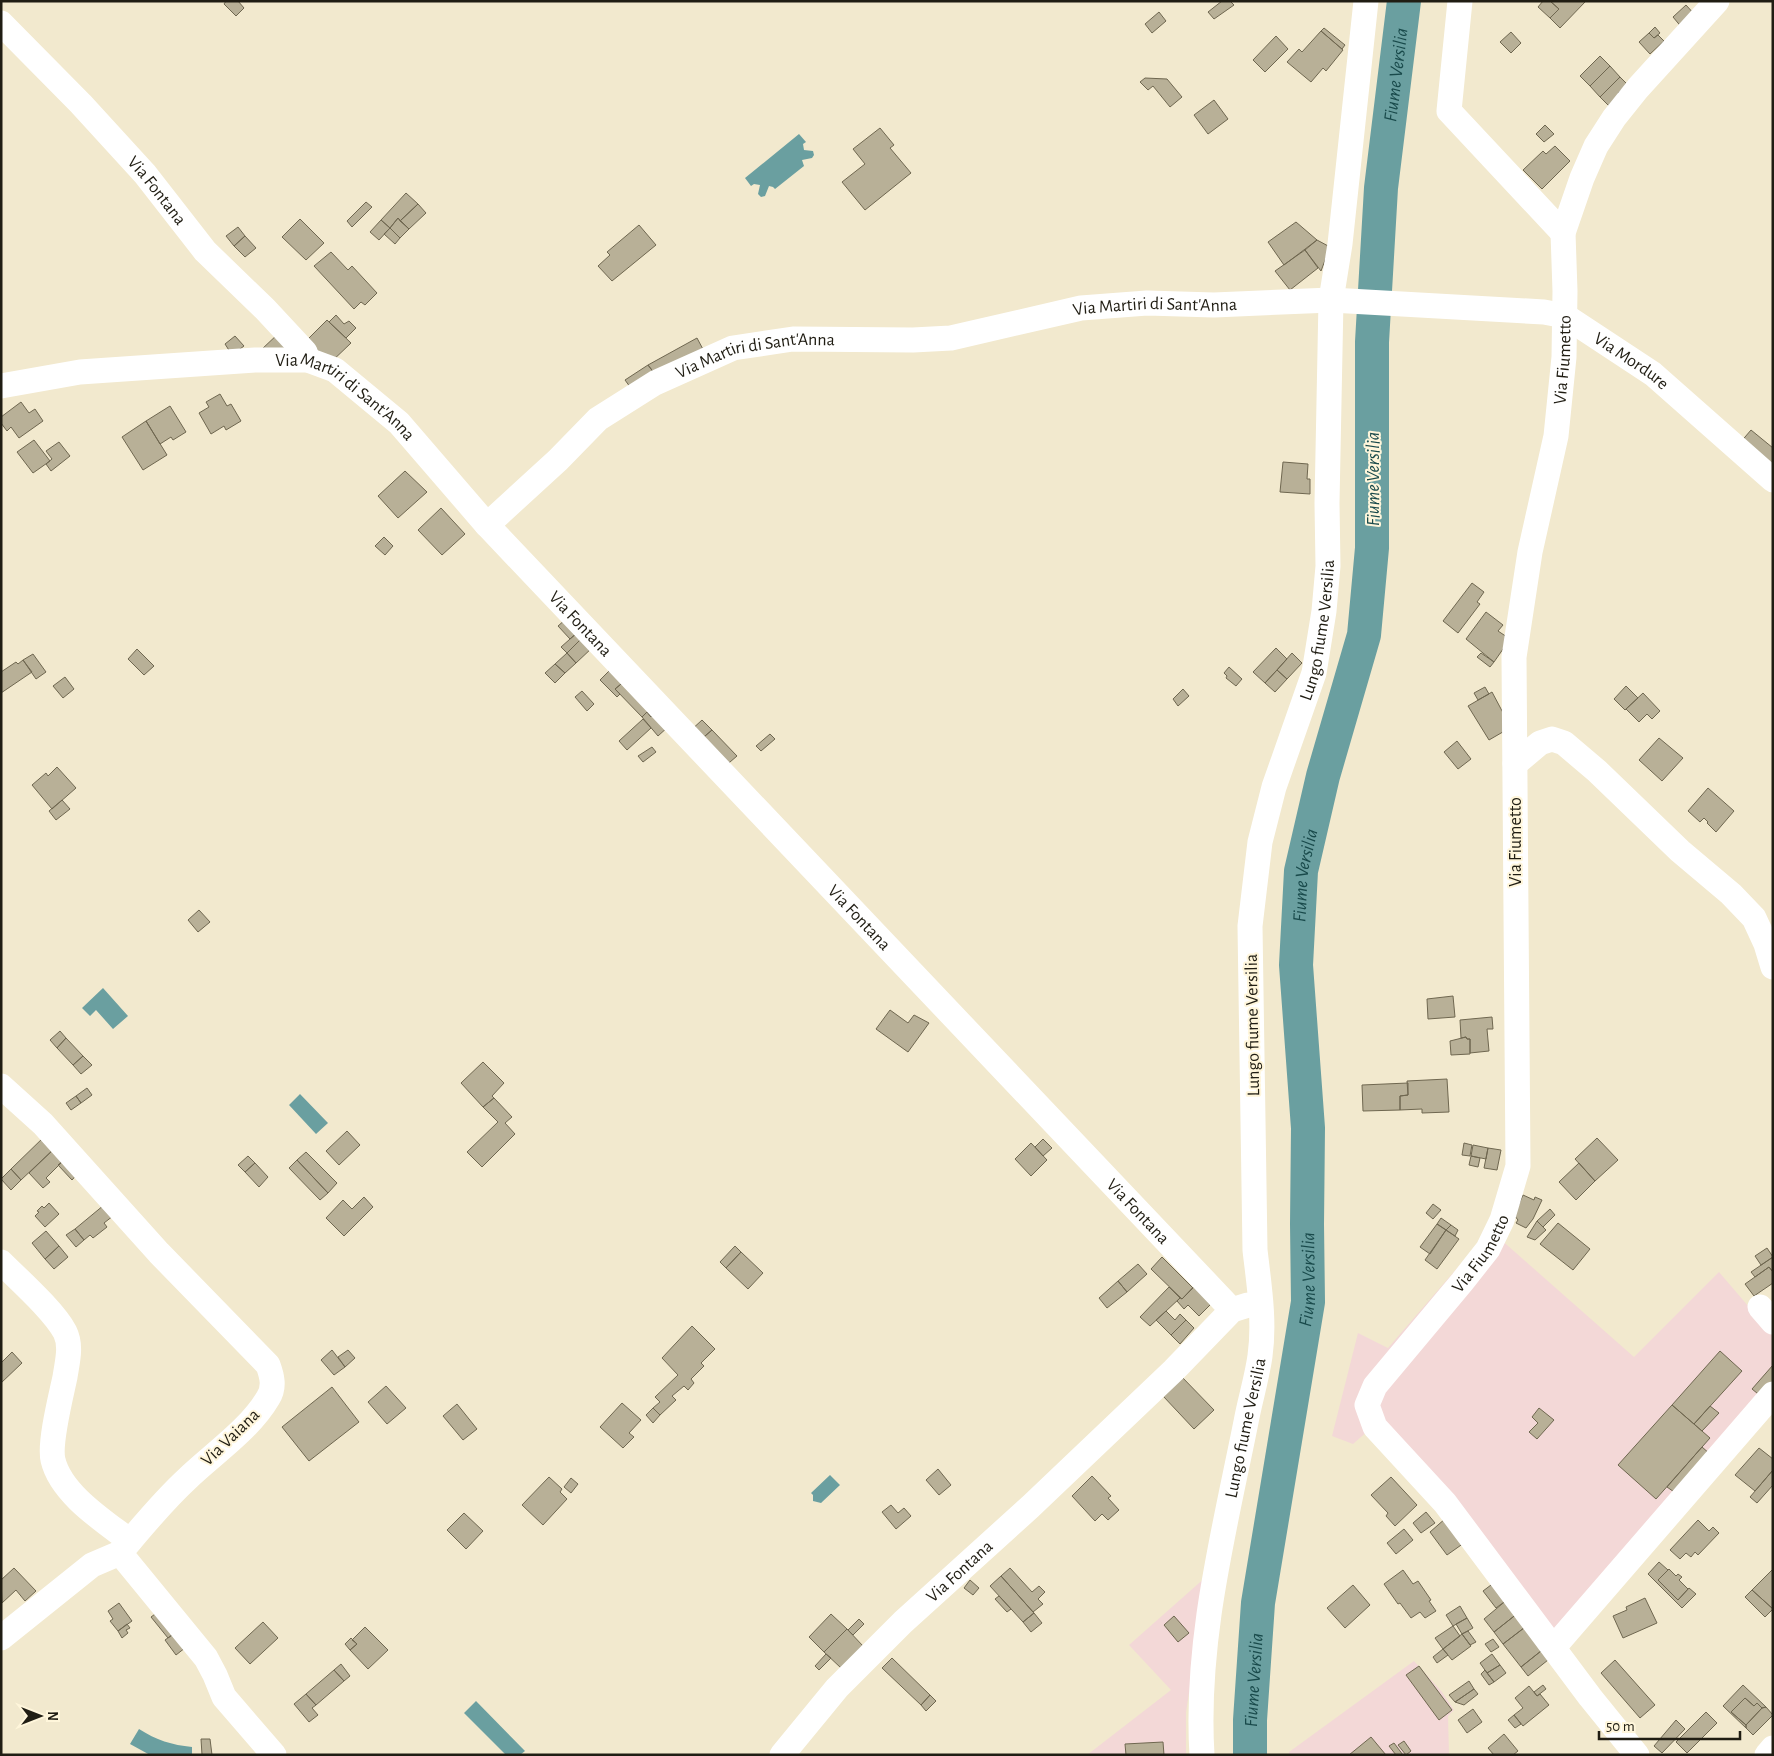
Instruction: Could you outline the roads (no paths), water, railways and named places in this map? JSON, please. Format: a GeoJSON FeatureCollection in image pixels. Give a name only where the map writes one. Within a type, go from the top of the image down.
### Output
{"type":"FeatureCollection","features":[{"type":"Feature","properties":{"kind":"street"},"geometry":{"type":"LineString","coordinates":[[1460,1],[1449,111],[1563,233]]}},
{"type":"Feature","properties":{"kind":"street","name":"Via Fiumetto"},"geometry":{"type":"LineString","coordinates":[[1637,1755],[1590,1697],[1445,1503],[1375,1427],[1367,1405],[1375,1386],[1488,1249],[1502,1220],[1518,1166],[1514,657],[1530,552],[1556,436],[1564,357],[1563,233],[1582,178],[1596,146],[1614,118],[1638,88],[1717,1]]}},
{"type":"Feature","properties":{"kind":"street"},"geometry":{"type":"LineString","coordinates":[[1336,300],[1364,3]]}},
{"type":"Feature","properties":{"kind":"street","name":"Via Fontana"},"geometry":{"type":"LineString","coordinates":[[1,23],[81,104],[145,174],[204,252],[265,309],[305,352],[308,360]]}},
{"type":"Feature","properties":{"kind":"street","name":"Via Martiri di Sant'Anna"},"geometry":{"type":"LineString","coordinates":[[1,386],[80,372],[255,360],[308,360],[335,370],[399,423],[487,525],[558,460],[598,418],[655,384],[733,348],[793,339],[913,340],[951,338],[1081,308],[1147,304],[1214,305],[1336,300],[1430,306]]}},
{"type":"Feature","properties":{"kind":"street","name":"Lungo fiume Versilia"},"geometry":{"type":"LineString","coordinates":[[1202,1755],[1200,1718],[1202,1660],[1212,1592],[1260,1355],[1262,1303],[1255,1250],[1250,926],[1260,842],[1274,787],[1314,673],[1324,611],[1328,566],[1327,503],[1336,300]]}},
{"type":"Feature","properties":{"kind":"street","name":"Via Mordure"},"geometry":{"type":"LineString","coordinates":[[1430,306],[1544,312],[1565,316],[1653,374],[1773,480]]}},
{"type":"Feature","properties":{"kind":"street","name":"Via Fontana"},"geometry":{"type":"LineString","coordinates":[[487,525],[1232,1310],[1174,1370],[1030,1507],[896,1629],[837,1688],[782,1755]]}},
{"type":"Feature","properties":{"kind":"street"},"geometry":{"type":"LineString","coordinates":[[1515,764],[1540,742],[1552,739],[1564,743],[1597,771],[1680,851],[1737,900],[1754,918],[1766,944],[1773,967]]}},
{"type":"Feature","properties":{"kind":"street","name":"Via Vaiana"},"geometry":{"type":"LineString","coordinates":[[1,1086],[43,1124],[159,1253],[268,1365],[272,1375],[272,1388],[252,1420],[185,1480],[154,1512],[125,1547]]}},
{"type":"Feature","properties":{"kind":"street"},"geometry":{"type":"LineString","coordinates":[[1,1262],[55,1318],[66,1334],[69,1355],[53,1450],[53,1459],[61,1480],[125,1547],[206,1658],[224,1697],[274,1755]]}},
{"type":"Feature","properties":{"kind":"street"},"geometry":{"type":"LineString","coordinates":[[1232,1310],[1241,1306],[1262,1303]]}},
{"type":"Feature","properties":{"kind":"street"},"geometry":{"type":"LineString","coordinates":[[1554,1647],[1773,1394]]}},
{"type":"Feature","properties":{"kind":"street"},"geometry":{"type":"LineString","coordinates":[[1,1638],[92,1565],[125,1547]]}},
{"type":"Feature","properties":{"kind":"street"},"geometry":{"type":"LineString","coordinates":[[1766,1755],[1773,1748]]}},
{"type":"Feature","properties":{"kind":"water"},"geometry":{"type":"Polygon","coordinates":[[[799,134],[806,142],[803,144],[804,150],[813,151],[814,155],[812,158],[802,160],[804,166],[775,189],[769,186],[765,196],[761,197],[758,194],[760,185],[754,184],[751,186],[745,178],[799,134]]]}},
{"type":"Feature","properties":{"kind":"water"},"geometry":{"type":"Polygon","coordinates":[[[103,988],[128,1016],[113,1029],[96,1010],[90,1016],[82,1008],[103,988]]]}},
{"type":"Feature","properties":{"kind":"water"},"geometry":{"type":"Polygon","coordinates":[[[300,1094],[328,1123],[316,1134],[289,1105],[300,1094]]]}},
{"type":"Feature","properties":{"kind":"water"},"geometry":{"type":"Polygon","coordinates":[[[830,1475],[840,1485],[821,1503],[813,1501],[811,1493],[830,1475]]]}},
{"type":"Feature","properties":{"kind":"water"},"geometry":{"type":"Polygon","coordinates":[[[476,1701],[525,1751],[520,1755],[506,1755],[464,1713],[476,1701]]]}},
{"type":"Feature","properties":{"kind":"water"},"geometry":{"type":"Polygon","coordinates":[[[139,1729],[164,1741],[192,1747],[192,1755],[150,1755],[130,1744],[139,1729]]]}},
{"type":"Feature","properties":{"kind":"waterway","name":"Fiume Versilia"},"geometry":{"type":"LineString","coordinates":[[1250,1755],[1250,1720],[1258,1603],[1308,1302],[1308,1128],[1296,965],[1301,871],[1323,776],[1364,635],[1372,548],[1372,342],[1381,188],[1404,1]]}}]}
